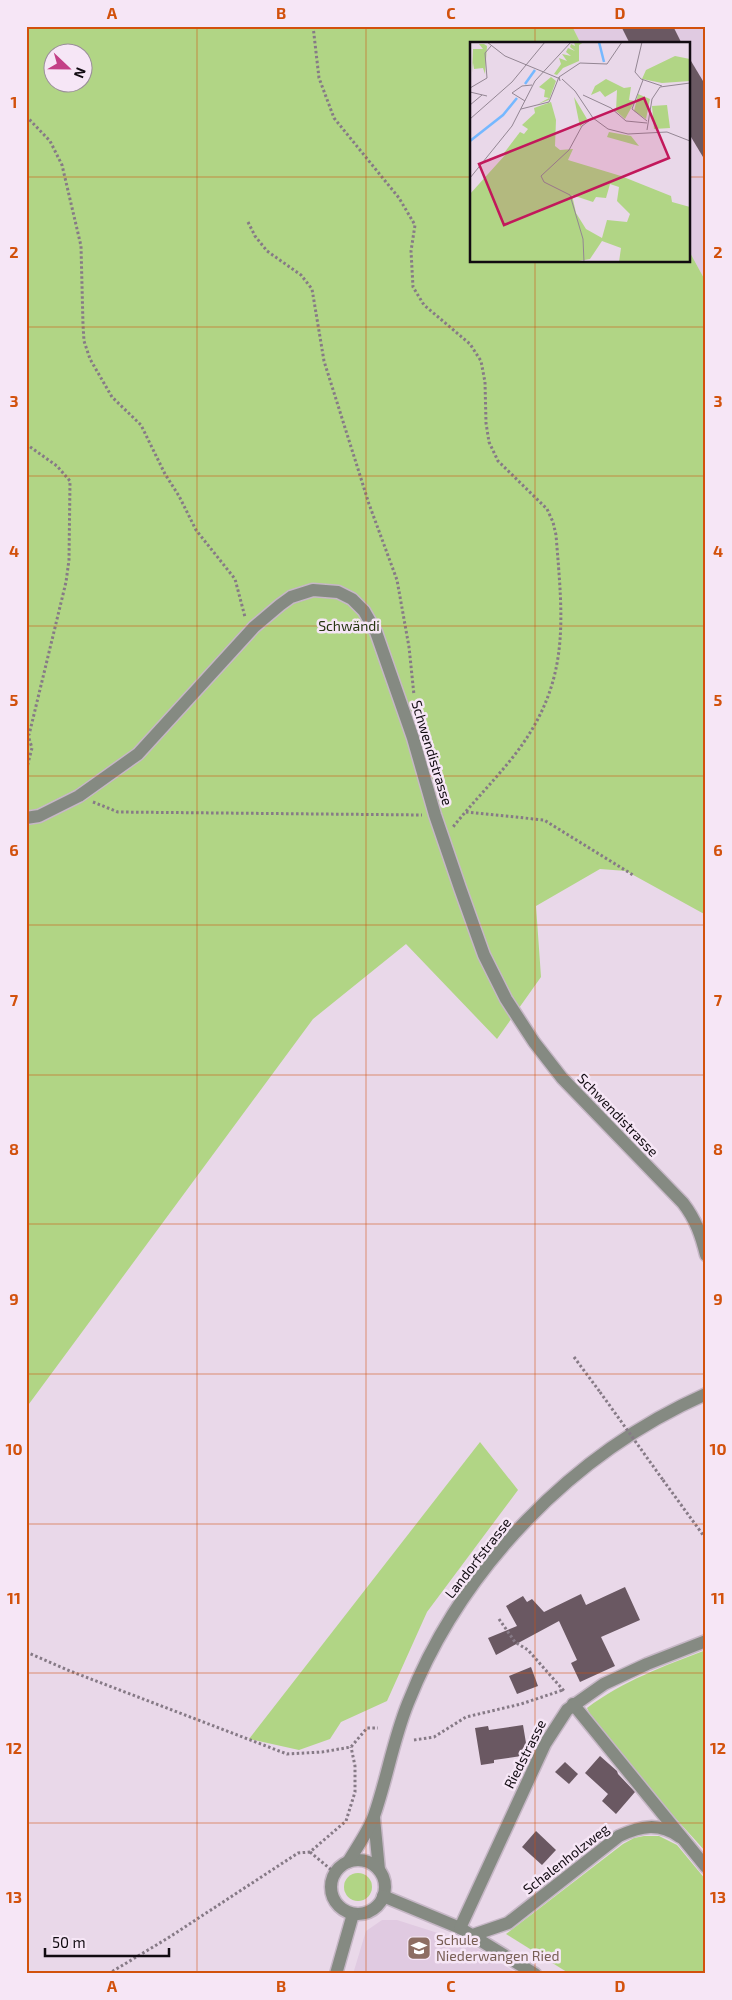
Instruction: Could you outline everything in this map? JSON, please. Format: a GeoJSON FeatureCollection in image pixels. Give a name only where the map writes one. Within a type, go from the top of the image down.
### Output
{"type":"FeatureCollection","features":[{"type":"Feature","properties":{"kind":"street","name":"Schwendistrasse"},"geometry":{"type":"LineString","coordinates":[[26,829],[33,817],[79,796],[138,754],[254,627],[280,605],[302,593],[314,590],[338,592],[352,599],[370,621],[381,647],[413,738],[435,816],[484,955],[506,999],[534,1042],[562,1078],[683,1204],[700,1229],[706,1255]]}},
{"type":"Feature","properties":{"kind":"street","name":"Landorfstrasse"},"geometry":{"type":"LineString","coordinates":[[335,1873],[348,1862],[374,1818],[395,1738],[420,1675],[462,1600],[502,1548],[537,1510],[598,1458],[650,1423],[706,1394]]}},
{"type":"Feature","properties":{"kind":"street","name":"Riedstrasse"},"geometry":{"type":"LineString","coordinates":[[460,1928],[545,1744],[561,1717],[574,1704],[623,1674],[706,1641]]}},
{"type":"Feature","properties":{"kind":"street","name":"Schalenholzweg"},"geometry":{"type":"LineString","coordinates":[[574,1704],[706,1867]]}},
{"type":"Feature","properties":{"kind":"street","name":"Landorfstrasse"},"geometry":{"type":"LineString","coordinates":[[374,1818],[379,1870],[385,1887],[383,1896]]}},
{"type":"Feature","properties":{"kind":"street","name":"Schalenholzweg"},"geometry":{"type":"LineString","coordinates":[[473,1935],[508,1923],[619,1836],[632,1830],[658,1826],[670,1830],[680,1837]]}},
{"type":"Feature","properties":{"kind":"street"},"geometry":{"type":"LineString","coordinates":[[348,1862],[361,1860],[379,1870]]}},
{"type":"Feature","properties":{"kind":"street"},"geometry":{"type":"LineString","coordinates":[[335,1873],[332,1881],[333,1898],[345,1911],[353,1914],[368,1912],[380,1903],[383,1896],[460,1928],[535,1974]]}},
{"type":"Feature","properties":{"kind":"street"},"geometry":{"type":"LineString","coordinates":[[336,1974],[353,1914]]}},
{"type":"Feature","properties":{"kind":"path"},"geometry":{"type":"LineString","coordinates":[[313,26],[319,78],[334,118],[399,198],[415,225],[411,251],[413,287],[424,305],[470,344],[481,361],[485,382],[486,423],[489,442],[498,461],[547,509],[556,535],[562,630],[558,666],[551,688],[529,735],[512,758],[443,838]]}},
{"type":"Feature","properties":{"kind":"path"},"geometry":{"type":"LineString","coordinates":[[26,116],[50,141],[62,165],[81,246],[84,341],[90,359],[112,397],[141,425],[164,474],[196,530],[235,578],[245,616],[254,627]]}},
{"type":"Feature","properties":{"kind":"path"},"geometry":{"type":"LineString","coordinates":[[248,222],[255,236],[267,251],[301,275],[312,290],[324,361],[369,504],[397,580],[409,647],[414,702]]}},
{"type":"Feature","properties":{"kind":"path"},"geometry":{"type":"LineString","coordinates":[[26,444],[64,472],[70,482],[71,499],[69,560],[66,582],[29,735]]}},
{"type":"Feature","properties":{"kind":"path"},"geometry":{"type":"LineString","coordinates":[[26,729],[32,748],[26,772]]}},
{"type":"Feature","properties":{"kind":"path"},"geometry":{"type":"LineString","coordinates":[[79,796],[118,812],[435,816]]}},
{"type":"Feature","properties":{"kind":"path"},"geometry":{"type":"LineString","coordinates":[[465,812],[544,820],[633,875]]}},
{"type":"Feature","properties":{"kind":"path"},"geometry":{"type":"LineString","coordinates":[[574,1357],[706,1539]]}},
{"type":"Feature","properties":{"kind":"path"},"geometry":{"type":"LineString","coordinates":[[500,1618],[515,1642],[528,1650],[574,1704]]}},
{"type":"Feature","properties":{"kind":"path"},"geometry":{"type":"LineString","coordinates":[[26,1652],[70,1671],[287,1754],[322,1752],[351,1747],[367,1728],[378,1728]]}},
{"type":"Feature","properties":{"kind":"path"},"geometry":{"type":"LineString","coordinates":[[414,1740],[434,1737],[466,1717],[521,1704],[563,1690]]}},
{"type":"Feature","properties":{"kind":"path"},"geometry":{"type":"LineString","coordinates":[[108,1974],[168,1938],[298,1853],[310,1852],[346,1822],[355,1792],[355,1766],[351,1747]]}},
{"type":"Feature","properties":{"kind":"path"},"geometry":{"type":"LineString","coordinates":[[310,1852],[335,1873]]}},
{"type":"Feature","properties":{"kind":"shaded area"},"geometry":{"type":"Polygon","coordinates":[[[572,26],[706,26],[706,282],[690,253],[690,42],[580,42],[572,26]]]}},
{"type":"Feature","properties":{"kind":"shaded area","name":"Schule Niederwangen Ried"},"geometry":{"type":"Polygon","coordinates":[[[382,1920],[397,1920],[469,1943],[518,1974],[353,1974],[366,1931],[382,1920]]]}},
{"type":"Feature","properties":{"kind":"green space","name":"Schwändi"},"geometry":{"type":"Polygon","coordinates":[[[26,26],[572,26],[580,42],[470,42],[470,262],[690,262],[690,253],[706,282],[706,915],[626,871],[600,869],[536,906],[541,977],[497,1039],[406,944],[313,1019],[26,1408],[26,26]]]}},
{"type":"Feature","properties":{"kind":"green space"},"geometry":{"type":"Polygon","coordinates":[[[480,1442],[518,1490],[427,1612],[387,1701],[341,1722],[330,1739],[299,1750],[249,1739],[480,1442]]]}},
{"type":"Feature","properties":{"kind":"green space"},"geometry":{"type":"Polygon","coordinates":[[[706,1650],[706,1852],[650,1790],[594,1722],[587,1708],[629,1682],[706,1650]]]}},
{"type":"Feature","properties":{"kind":"green space"},"geometry":{"type":"Polygon","coordinates":[[[659,1836],[677,1845],[706,1880],[706,1974],[570,1974],[506,1934],[623,1844],[634,1838],[659,1836]]]}},
{"type":"Feature","properties":{"kind":"green space"},"geometry":{"type":"Polygon","coordinates":[[[358,1873],[368,1877],[372,1887],[368,1897],[358,1901],[348,1897],[344,1887],[348,1877],[358,1873]]]}},
{"type":"Feature","properties":{"kind":"building"},"geometry":{"type":"Polygon","coordinates":[[[621,26],[673,26],[681,42],[629,42],[621,26]]]}},
{"type":"Feature","properties":{"kind":"building"},"geometry":{"type":"Polygon","coordinates":[[[690,59],[706,86],[706,162],[690,135],[690,59]]]}},
{"type":"Feature","properties":{"kind":"building"},"geometry":{"type":"Polygon","coordinates":[[[625,1587],[640,1620],[601,1637],[615,1666],[580,1682],[571,1663],[577,1660],[559,1621],[496,1655],[488,1638],[517,1626],[506,1606],[523,1596],[527,1602],[532,1599],[544,1612],[581,1594],[586,1605],[625,1587]]]}},
{"type":"Feature","properties":{"kind":"building"},"geometry":{"type":"Polygon","coordinates":[[[531,1667],[538,1686],[517,1694],[509,1676],[531,1667]]]}},
{"type":"Feature","properties":{"kind":"building"},"geometry":{"type":"Polygon","coordinates":[[[523,1725],[528,1755],[494,1760],[494,1763],[481,1765],[475,1728],[488,1726],[489,1730],[523,1725]]]}},
{"type":"Feature","properties":{"kind":"building"},"geometry":{"type":"Polygon","coordinates":[[[600,1756],[617,1771],[635,1792],[616,1814],[602,1801],[608,1794],[585,1773],[600,1756]]]}},
{"type":"Feature","properties":{"kind":"building"},"geometry":{"type":"Polygon","coordinates":[[[565,1762],[578,1774],[569,1784],[555,1772],[565,1762]]]}},
{"type":"Feature","properties":{"kind":"building"},"geometry":{"type":"Polygon","coordinates":[[[536,1831],[556,1850],[542,1865],[522,1847],[536,1831]]]}},
{"type":"Feature","properties":{"kind":"place","name":"Schule Niederwangen Ried"},"geometry":{"type":"Point","coordinates":[419,1948]}}]}
